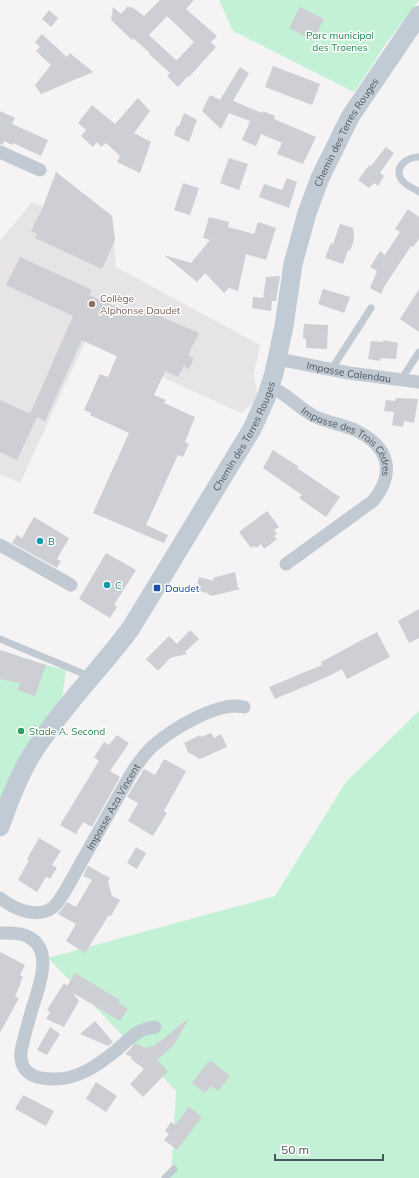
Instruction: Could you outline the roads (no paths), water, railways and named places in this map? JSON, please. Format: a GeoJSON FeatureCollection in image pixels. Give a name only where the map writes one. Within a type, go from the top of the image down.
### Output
{"type":"FeatureCollection","features":[{"type":"Feature","properties":{"kind":"main road","name":"Chemin des Terres Rouges"},"geometry":{"type":"LineString","coordinates":[[0,827],[16,785],[33,751],[60,714],[118,646],[144,609],[252,429],[270,387],[278,359],[293,264],[320,178],[350,117],[419,15]]}},
{"type":"Feature","properties":{"kind":"street"},"geometry":{"type":"LineString","coordinates":[[0,152],[40,170]]}},
{"type":"Feature","properties":{"kind":"street","name":"Impasse Calendau"},"geometry":{"type":"LineString","coordinates":[[278,359],[366,376],[419,382]]}},
{"type":"Feature","properties":{"kind":"street","name":"Impasse des Trois Cèdres"},"geometry":{"type":"LineString","coordinates":[[270,387],[281,392],[308,413],[318,418],[350,428],[364,435],[376,445],[384,455],[388,469],[382,489],[373,500],[286,564]]}},
{"type":"Feature","properties":{"kind":"street"},"geometry":{"type":"LineString","coordinates":[[0,545],[71,585]]}},
{"type":"Feature","properties":{"kind":"street","name":"Impasse Aza Vincent"},"geometry":{"type":"LineString","coordinates":[[0,898],[15,908],[26,912],[40,912],[52,908],[64,893],[132,772],[152,747],[178,728],[216,709],[230,706],[244,708]]}},
{"type":"Feature","properties":{"kind":"street"},"geometry":{"type":"LineString","coordinates":[[0,933],[13,932],[26,935],[36,944],[42,954],[42,978],[20,1056],[23,1066],[30,1074],[47,1079],[73,1077],[107,1058],[141,1030],[155,1027]]}},
{"type":"Feature","properties":{"kind":"lane"},"geometry":{"type":"LineString","coordinates":[[419,157],[410,158],[404,162],[400,168],[400,177],[404,183],[419,192]]}},
{"type":"Feature","properties":{"kind":"lane"},"geometry":{"type":"LineString","coordinates":[[332,370],[371,308]]}},
{"type":"Feature","properties":{"kind":"lane"},"geometry":{"type":"LineString","coordinates":[[401,380],[419,352]]}},
{"type":"Feature","properties":{"kind":"lane"},"geometry":{"type":"LineString","coordinates":[[0,639],[92,677]]}},
{"type":"Feature","properties":{"kind":"lane"},"geometry":{"type":"LineString","coordinates":[[165,1178],[174,1168]]}},
{"type":"Feature","properties":{"kind":"place","name":"Collège Alphonse Daudet"},"geometry":{"type":"Point","coordinates":[92,304]}},
{"type":"Feature","properties":{"kind":"place","name":"B"},"geometry":{"type":"Point","coordinates":[40,541]}},
{"type":"Feature","properties":{"kind":"place","name":"C"},"geometry":{"type":"Point","coordinates":[107,585]}},
{"type":"Feature","properties":{"kind":"place","name":"Daudet"},"geometry":{"type":"Point","coordinates":[157,588]}},
{"type":"Feature","properties":{"kind":"place","name":"Stade A. Second"},"geometry":{"type":"Point","coordinates":[21,731]}},
{"type":"Feature","properties":{"kind":"park label","name":"Parc municipal des Troenes"},"geometry":{"type":"Point","coordinates":[340,40]}}]}
